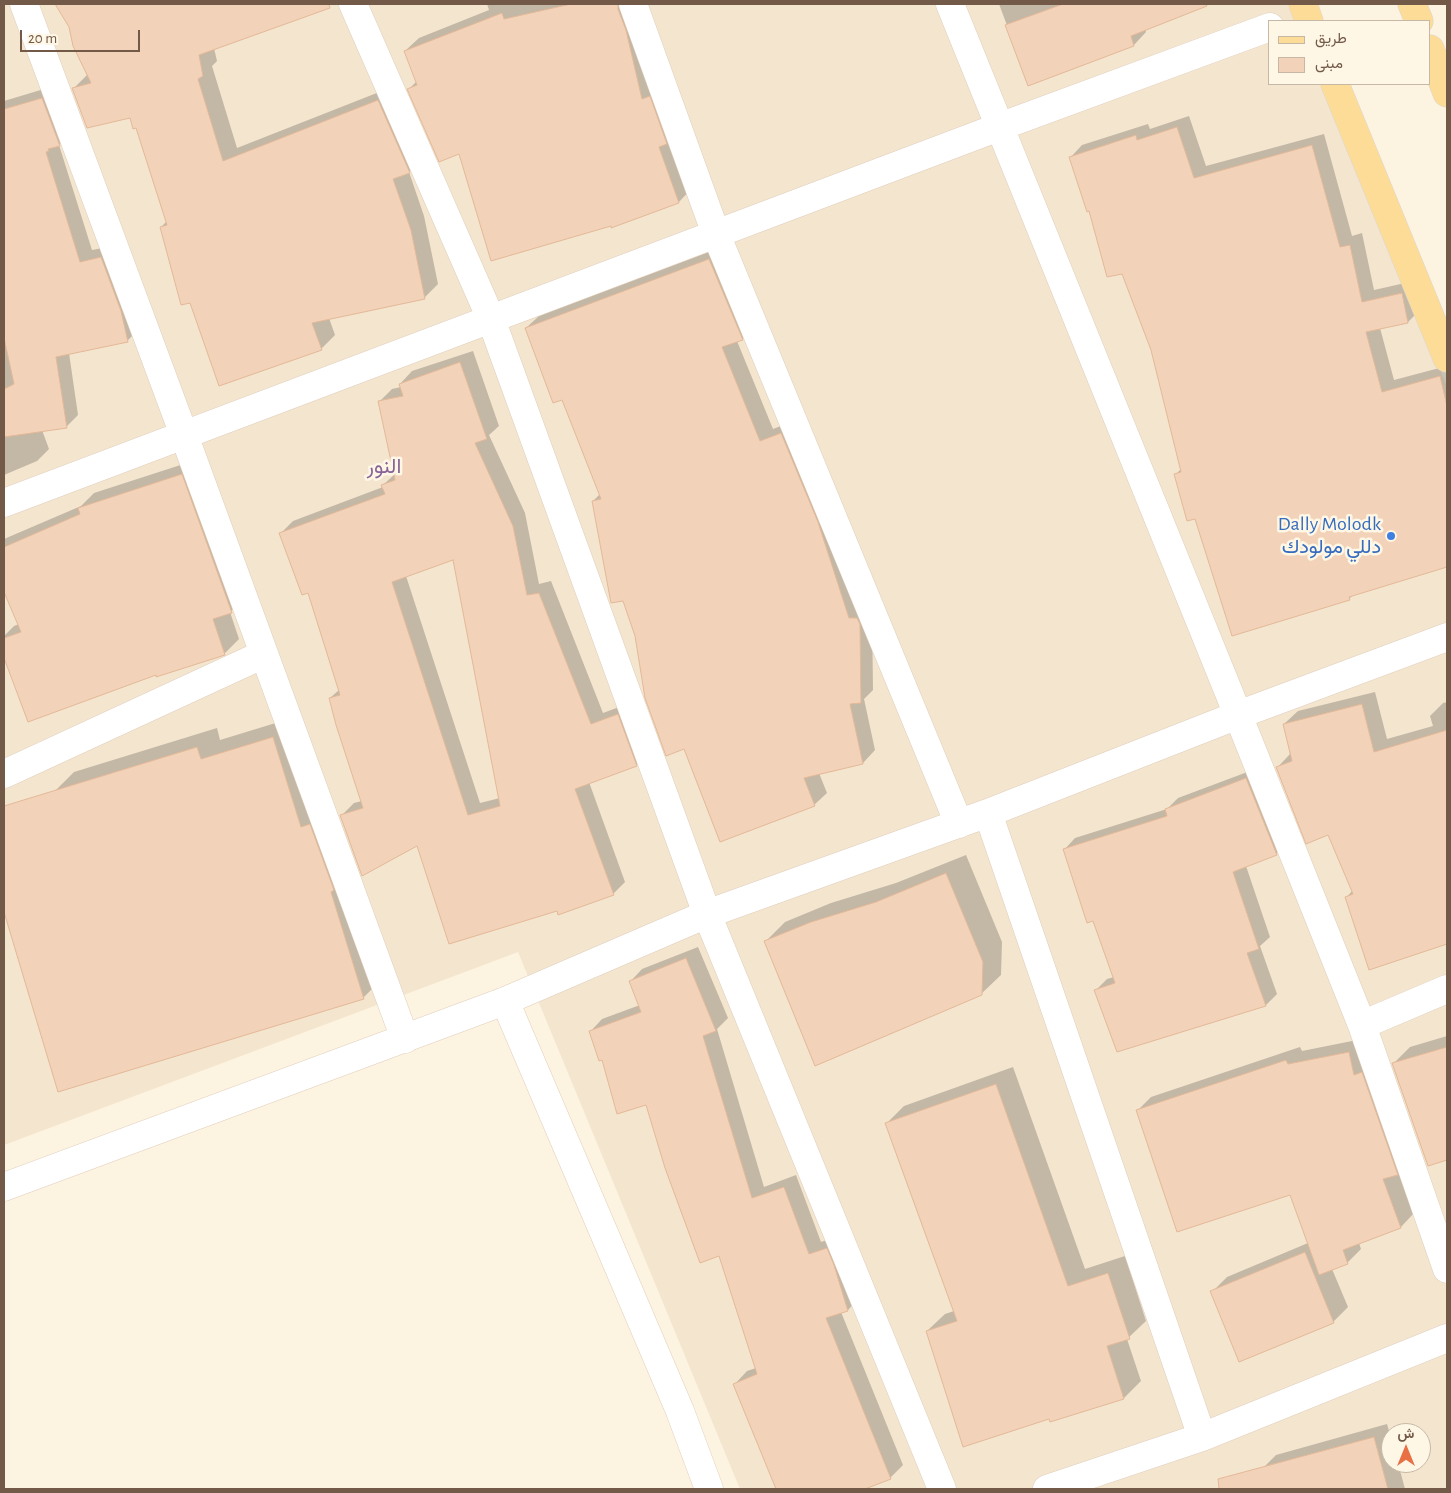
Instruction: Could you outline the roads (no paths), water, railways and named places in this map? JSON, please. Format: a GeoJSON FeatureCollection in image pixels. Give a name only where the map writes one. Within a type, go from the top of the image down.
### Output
{"type":"FeatureCollection","features":[{"type":"Feature","properties":{"kind":"main road"},"geometry":{"type":"LineString","coordinates":[[1412,4],[1419,20]]}},
{"type":"Feature","properties":{"kind":"main road"},"geometry":{"type":"LineString","coordinates":[[1431,52],[1447,93]]}},
{"type":"Feature","properties":{"kind":"main road"},"geometry":{"type":"LineString","coordinates":[[1335,85],[1447,358]]}},
{"type":"Feature","properties":{"kind":"street"},"geometry":{"type":"LineString","coordinates":[[24,4],[405,1038]]}},
{"type":"Feature","properties":{"kind":"street"},"geometry":{"type":"LineString","coordinates":[[353,4],[491,319],[707,914],[942,1489]]}},
{"type":"Feature","properties":{"kind":"street"},"geometry":{"type":"LineString","coordinates":[[633,4],[716,234],[959,824]]}},
{"type":"Feature","properties":{"kind":"street"},"geometry":{"type":"LineString","coordinates":[[950,4],[1362,1025],[1447,1269]]}},
{"type":"Feature","properties":{"kind":"street"},"geometry":{"type":"LineString","coordinates":[[4,503],[999,127],[1268,28]]}},
{"type":"Feature","properties":{"kind":"street"},"geometry":{"type":"LineString","coordinates":[[4,1186],[505,1001],[707,914],[959,824],[1238,715],[1447,637]]}},
{"type":"Feature","properties":{"kind":"street"},"geometry":{"type":"LineString","coordinates":[[4,772],[264,654]]}},
{"type":"Feature","properties":{"kind":"street"},"geometry":{"type":"LineString","coordinates":[[988,813],[1202,1437]]}},
{"type":"Feature","properties":{"kind":"street"},"geometry":{"type":"LineString","coordinates":[[1362,1025],[1447,989]]}},
{"type":"Feature","properties":{"kind":"street"},"geometry":{"type":"LineString","coordinates":[[505,1001],[680,1411],[709,1489]]}},
{"type":"Feature","properties":{"kind":"street"},"geometry":{"type":"LineString","coordinates":[[1047,1489],[1202,1437],[1447,1338]]}},
{"type":"Feature","properties":{"kind":"place","name":"Dally Molodk دللي مولودك"},"geometry":{"type":"Point","coordinates":[1391,536]}},
{"type":"Feature","properties":{"kind":"district","name":"النور"},"geometry":{"type":"Point","coordinates":[384,467]}}]}
